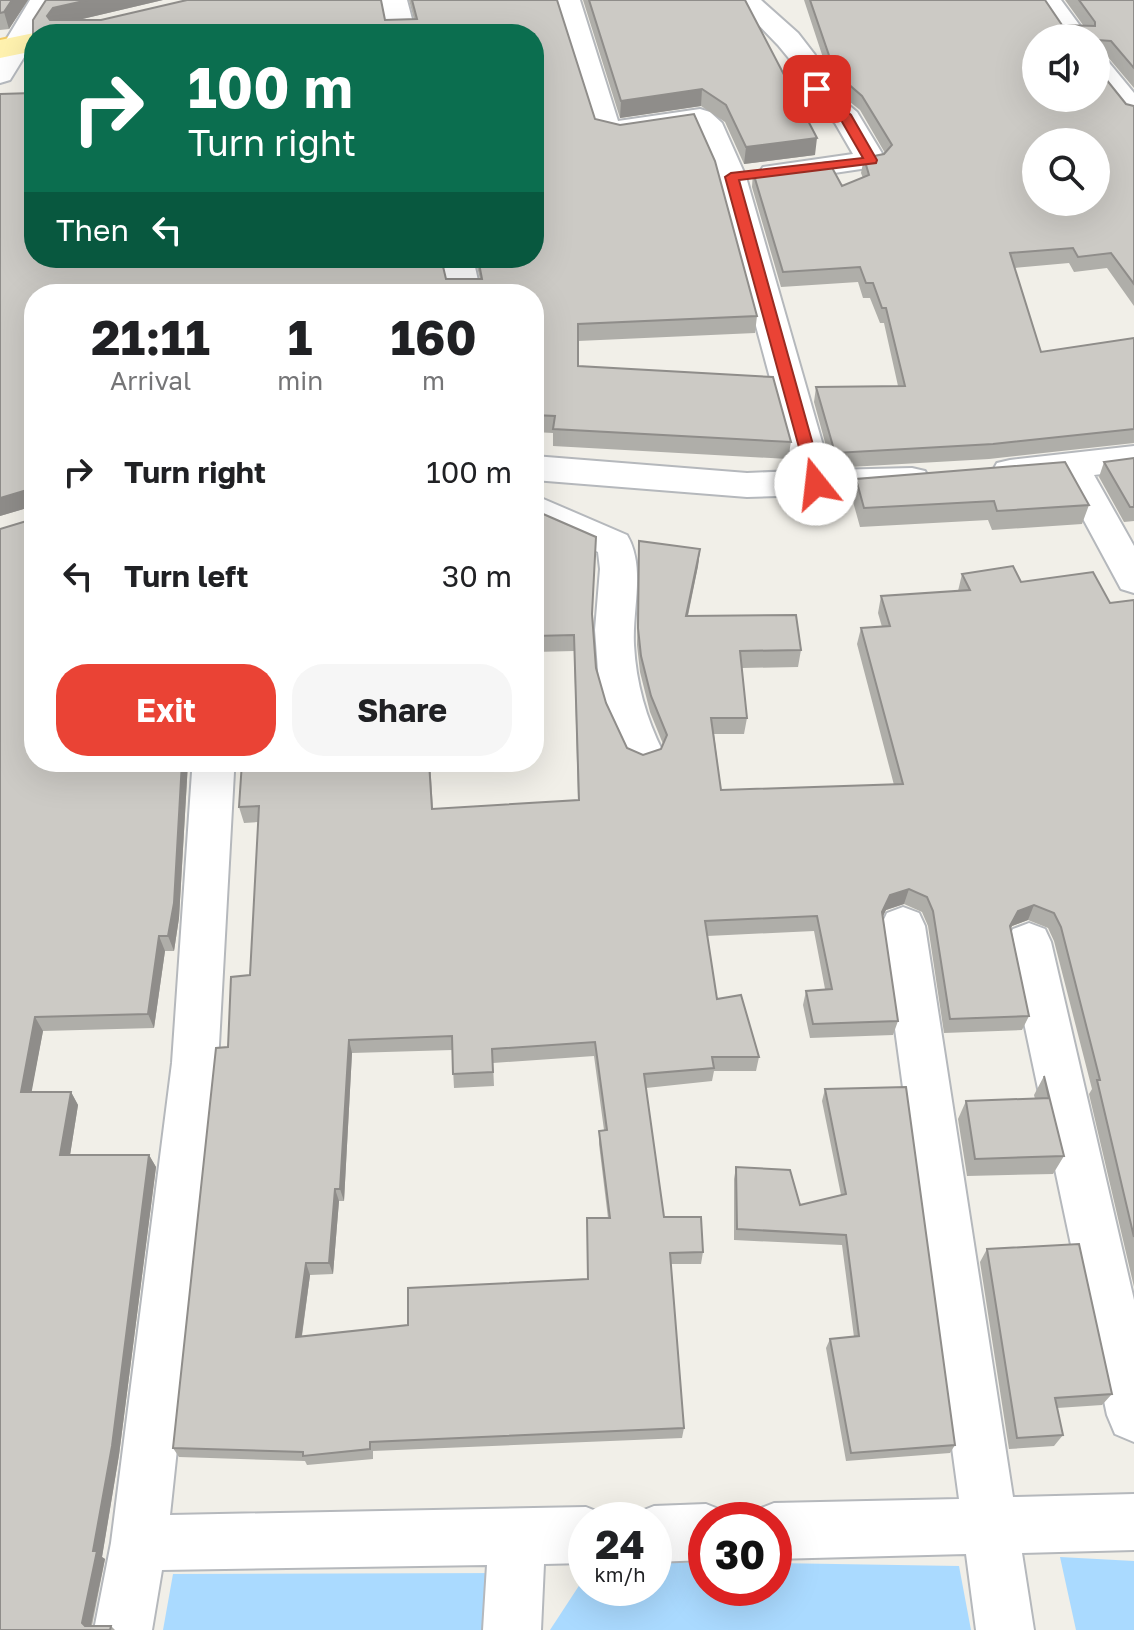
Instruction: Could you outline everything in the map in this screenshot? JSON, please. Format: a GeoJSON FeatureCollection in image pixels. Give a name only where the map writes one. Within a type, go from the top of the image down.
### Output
{"type":"FeatureCollection","features":[{"type":"Feature","properties":{"kind":"street"},"geometry":{"type":"LineString","coordinates":[[30,24],[44,0]]}},
{"type":"Feature","properties":{"kind":"street"},"geometry":{"type":"LineString","coordinates":[[394,0],[400,24]]}},
{"type":"Feature","properties":{"kind":"street"},"geometry":{"type":"LineString","coordinates":[[567,0],[605,127],[619,130],[700,118],[708,123],[731,177],[816,484]]}},
{"type":"Feature","properties":{"kind":"street"},"geometry":{"type":"LineString","coordinates":[[731,177],[871,160],[847,118],[821,96],[805,61],[788,39],[758,9],[740,0]]}},
{"type":"Feature","properties":{"kind":"street"},"geometry":{"type":"LineString","coordinates":[[1047,0],[1065,24]]}},
{"type":"Feature","properties":{"kind":"street"},"geometry":{"type":"LineString","coordinates":[[0,74],[17,46]]}},
{"type":"Feature","properties":{"kind":"street"},"geometry":{"type":"LineString","coordinates":[[1110,82],[1134,111]]}},
{"type":"Feature","properties":{"kind":"street"},"geometry":{"type":"LineString","coordinates":[[544,469],[747,485],[816,484],[958,476],[1134,458]]}},
{"type":"Feature","properties":{"kind":"street"},"geometry":{"type":"LineString","coordinates":[[1071,465],[1134,579]]}},
{"type":"Feature","properties":{"kind":"street"},"geometry":{"type":"LineString","coordinates":[[544,512],[614,544],[620,558],[613,653],[624,710],[643,752]]}},
{"type":"Feature","properties":{"kind":"street"},"geometry":{"type":"LineString","coordinates":[[123,1630],[139,1543],[195,1063],[213,772]]}},
{"type":"Feature","properties":{"kind":"street"},"geometry":{"type":"LineString","coordinates":[[903,926],[1005,1630]]}},
{"type":"Feature","properties":{"kind":"street"},"geometry":{"type":"LineString","coordinates":[[1029,942],[1134,1415]]}},
{"type":"Feature","properties":{"kind":"street"},"geometry":{"type":"LineString","coordinates":[[792,1531],[1134,1522]]}},
{"type":"Feature","properties":{"kind":"street"},"geometry":{"type":"LineString","coordinates":[[139,1543],[568,1536]]}},
{"type":"Feature","properties":{"kind":"street"},"geometry":{"type":"LineString","coordinates":[[513,1611],[517,1537]]}},
{"type":"Feature","properties":{"kind":"water"},"geometry":{"type":"Polygon","coordinates":[[[1060,1557],[1134,1561],[1134,1630],[1076,1630],[1060,1557]]]}},
{"type":"Feature","properties":{"kind":"water"},"geometry":{"type":"Polygon","coordinates":[[[672,1562],[688,1563],[688,1606],[792,1606],[792,1563],[959,1566],[971,1630],[550,1630],[568,1602],[568,1606],[672,1606],[672,1562]]]}},
{"type":"Feature","properties":{"kind":"water"},"geometry":{"type":"Polygon","coordinates":[[[511,1573],[504,1630],[163,1630],[173,1574],[511,1573]]]}},
{"type":"Feature","properties":{"kind":"building"},"geometry":{"type":"Polygon","coordinates":[[[0,0],[12,0],[0,13],[0,0]]]}},
{"type":"Feature","properties":{"kind":"building"},"geometry":{"type":"Polygon","coordinates":[[[46,0],[88,0],[53,8],[47,16],[50,20],[101,20],[187,0],[381,0],[385,20],[417,19],[412,0],[557,0],[595,119],[620,125],[694,114],[715,161],[757,316],[578,324],[578,366],[773,377],[791,442],[553,429],[555,416],[544,415],[544,284],[24,284],[24,491],[0,498],[0,94],[24,93],[24,268],[443,268],[446,279],[482,279],[480,268],[544,268],[544,24],[33,24],[46,0]]]}},
{"type":"Feature","properties":{"kind":"building"},"geometry":{"type":"Polygon","coordinates":[[[589,0],[745,0],[817,138],[746,147],[726,105],[702,89],[621,101],[589,0]]]}},
{"type":"Feature","properties":{"kind":"building"},"geometry":{"type":"Polygon","coordinates":[[[810,0],[1045,0],[1061,24],[1022,24],[1022,112],[1110,112],[1110,84],[1126,104],[1134,106],[1134,284],[1111,253],[1078,257],[1073,248],[1010,253],[1041,352],[1134,338],[1134,429],[993,444],[835,453],[816,387],[905,386],[886,308],[882,308],[873,283],[866,283],[860,267],[783,272],[753,172],[829,162],[842,186],[869,175],[864,158],[884,154],[892,145],[862,96],[838,75],[810,0]]]}},
{"type":"Feature","properties":{"kind":"building"},"geometry":{"type":"Polygon","coordinates":[[[1079,0],[1134,0],[1134,68],[1111,41],[1110,24],[1095,24],[1079,0]]]}},
{"type":"Feature","properties":{"kind":"building"},"geometry":{"type":"Polygon","coordinates":[[[1134,458],[1134,507],[1130,507],[1104,462],[1134,458]]]}},
{"type":"Feature","properties":{"kind":"building"},"geometry":{"type":"Polygon","coordinates":[[[1065,462],[1089,505],[997,511],[994,501],[864,508],[856,479],[1065,462]]]}},
{"type":"Feature","properties":{"kind":"building"},"geometry":{"type":"Polygon","coordinates":[[[544,514],[596,537],[592,614],[596,668],[606,703],[627,748],[643,755],[661,749],[667,735],[651,696],[638,628],[639,541],[700,549],[686,616],[796,615],[801,650],[740,651],[747,718],[711,718],[721,790],[903,784],[861,628],[890,626],[881,596],[970,590],[962,574],[1013,566],[1021,582],[1093,572],[1110,603],[1134,600],[1134,1237],[1097,1080],[1100,1080],[1061,927],[1054,913],[1034,905],[1018,911],[1010,926],[1029,1016],[950,1019],[933,911],[927,897],[909,889],[890,895],[882,912],[898,1021],[813,1024],[806,991],[832,989],[817,916],[705,921],[717,999],[741,995],[759,1057],[712,1057],[714,1068],[644,1074],[664,1217],[701,1217],[703,1252],[670,1253],[684,1428],[370,1442],[370,1449],[303,1456],[303,1452],[173,1448],[216,1048],[228,1047],[231,977],[250,975],[259,806],[239,807],[241,772],[430,772],[432,809],[579,800],[574,635],[544,636],[544,514]],[[452,1036],[349,1040],[340,1189],[335,1189],[329,1263],[306,1263],[296,1337],[408,1325],[408,1288],[588,1279],[587,1218],[610,1218],[599,1131],[607,1130],[595,1042],[492,1049],[493,1072],[453,1074],[452,1036]]]}},
{"type":"Feature","properties":{"kind":"building"},"geometry":{"type":"Polygon","coordinates":[[[24,522],[24,772],[181,772],[174,903],[168,936],[159,936],[148,1014],[35,1017],[21,1092],[71,1092],[60,1155],[149,1155],[112,1446],[93,1551],[97,1551],[82,1623],[85,1626],[111,1626],[110,1630],[0,1630],[0,529],[24,522]]]}},
{"type":"Feature","properties":{"kind":"building"},"geometry":{"type":"Polygon","coordinates":[[[1044,1076],[1064,1156],[975,1159],[966,1101],[1049,1098],[1044,1076]]]}},
{"type":"Feature","properties":{"kind":"building"},"geometry":{"type":"Polygon","coordinates":[[[906,1087],[955,1445],[851,1453],[830,1339],[859,1336],[846,1235],[737,1229],[736,1167],[790,1170],[800,1205],[846,1194],[825,1089],[906,1087]]]}},
{"type":"Feature","properties":{"kind":"building"},"geometry":{"type":"Polygon","coordinates":[[[1079,1244],[1112,1394],[1055,1398],[1063,1435],[1017,1438],[987,1249],[1079,1244]]]}},
{"type":"Feature","properties":{"kind":"route"},"geometry":{"type":"LineString","coordinates":[[816,484],[731,177],[871,160],[847,118],[817,89]]}}]}
